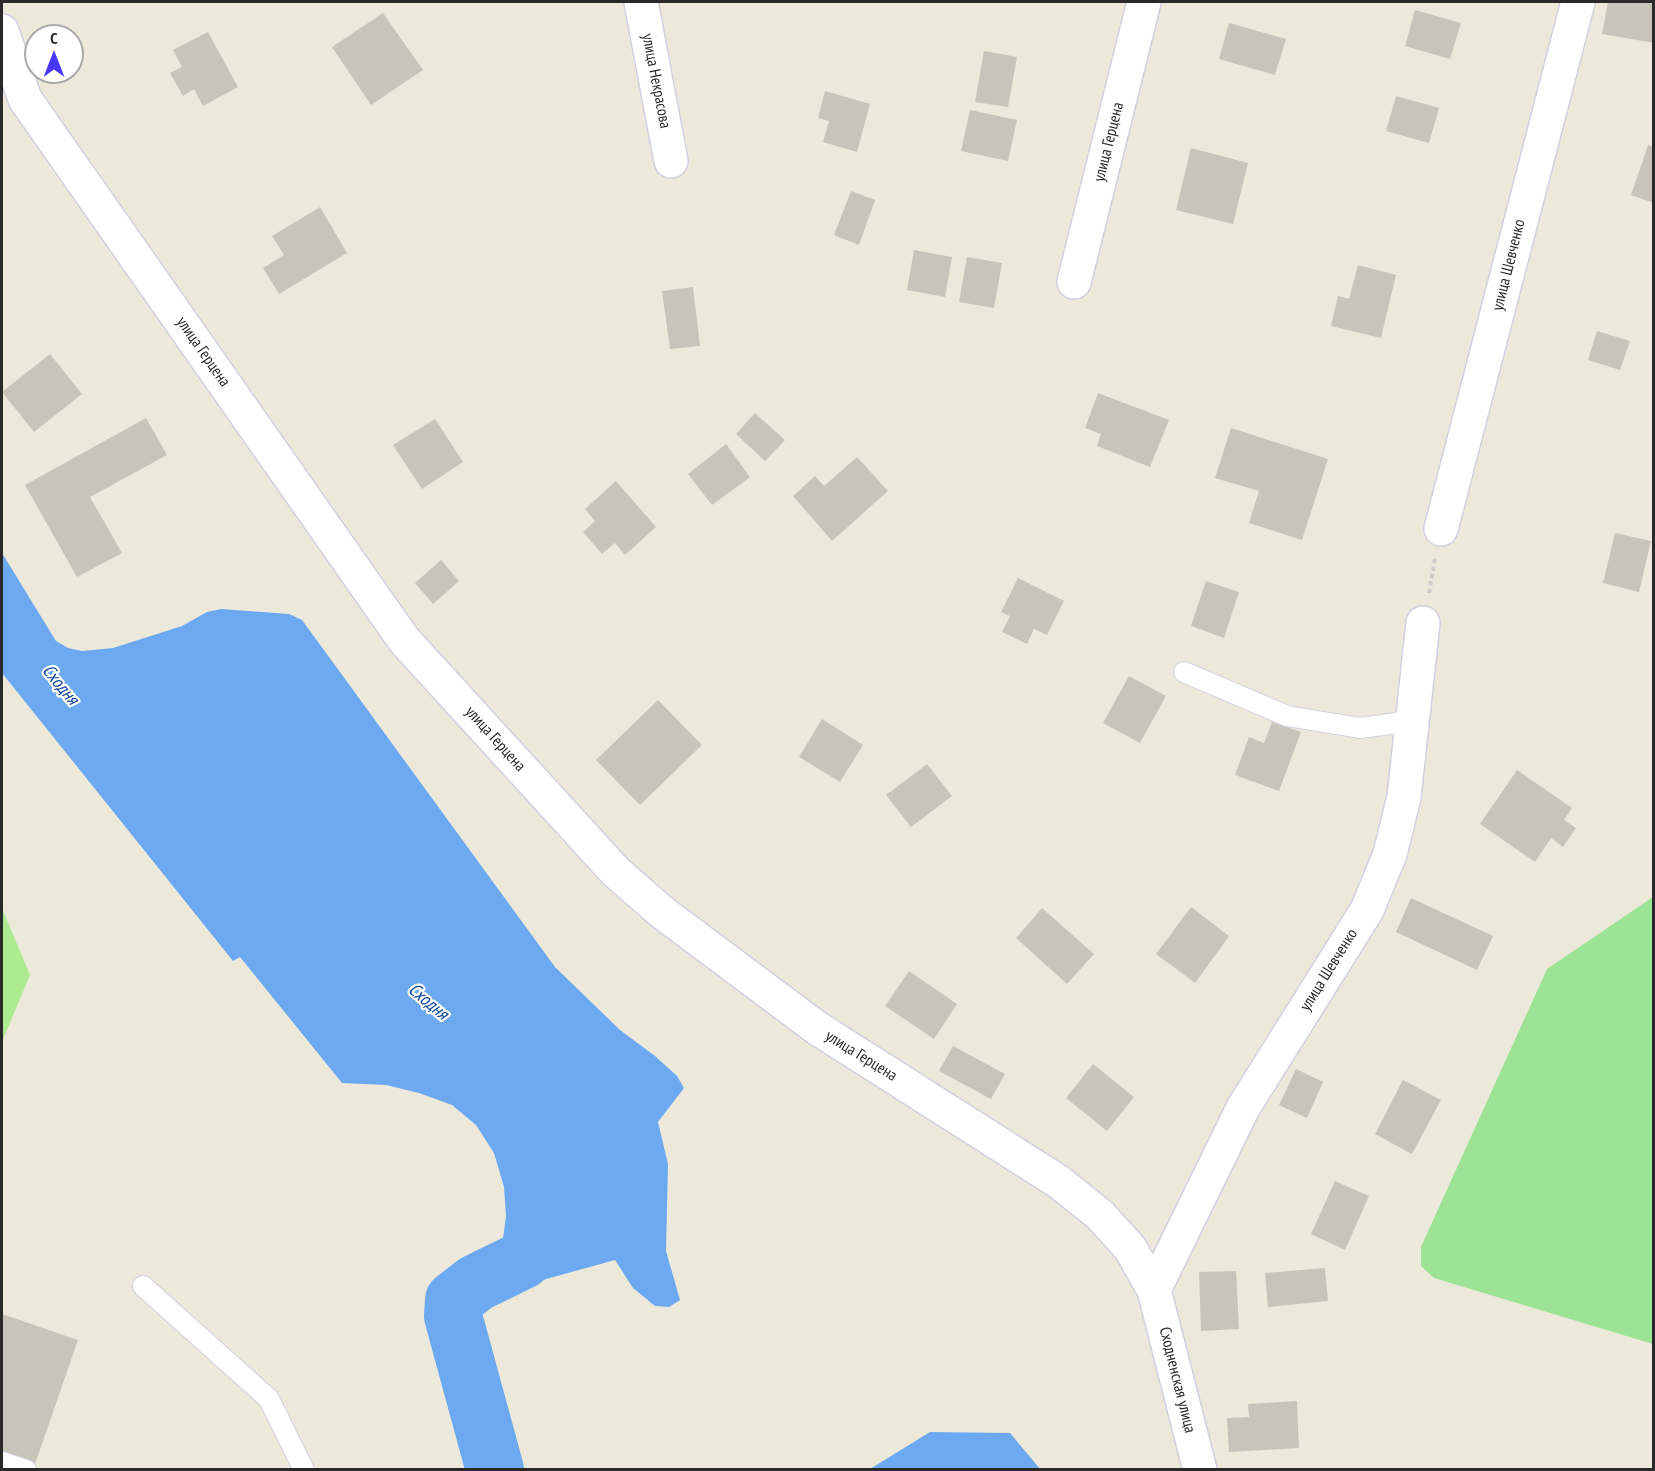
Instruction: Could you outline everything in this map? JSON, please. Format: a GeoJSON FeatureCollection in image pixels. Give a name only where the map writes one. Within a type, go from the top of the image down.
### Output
{"type":"FeatureCollection","features":[{"type":"Feature","properties":{"kind":"street","name":"улица Некрасова"},"geometry":{"type":"LineString","coordinates":[[641,2],[671,161]]}},
{"type":"Feature","properties":{"kind":"street","name":"улица Герцена"},"geometry":{"type":"LineString","coordinates":[[1074,282],[1144,2]]}},
{"type":"Feature","properties":{"kind":"street","name":"улица Шевченко"},"geometry":{"type":"LineString","coordinates":[[1441,529],[1578,2]]}},
{"type":"Feature","properties":{"kind":"street","name":"улица Герцена"},"geometry":{"type":"LineString","coordinates":[[2,32],[25,99],[404,640],[609,863],[663,913],[816,1028],[1059,1182],[1100,1215],[1130,1248],[1154,1290]]}},
{"type":"Feature","properties":{"kind":"street","name":"улица Шевченко"},"geometry":{"type":"LineString","coordinates":[[1154,1290],[1243,1108],[1367,910],[1390,854],[1404,797],[1423,623]]}},
{"type":"Feature","properties":{"kind":"street","name":"Сходненская улица"},"geometry":{"type":"LineString","coordinates":[[1154,1290],[1200,1470]]}},
{"type":"Feature","properties":{"kind":"lane"},"geometry":{"type":"LineString","coordinates":[[1184,672],[1287,716],[1360,728],[1412,721]]}},
{"type":"Feature","properties":{"kind":"lane"},"geometry":{"type":"LineString","coordinates":[[143,1286],[269,1399],[304,1470]]}},
{"type":"Feature","properties":{"kind":"lane"},"geometry":{"type":"LineString","coordinates":[[2,1462],[26,1470]]}},
{"type":"Feature","properties":{"kind":"path"},"geometry":{"type":"LineString","coordinates":[[1423,623],[1441,529]]}},
{"type":"Feature","properties":{"kind":"green space"},"geometry":{"type":"Polygon","coordinates":[[[1653,897],[1653,1344],[1434,1278],[1421,1266],[1421,1247],[1547,969],[1653,897]]]}},
{"type":"Feature","properties":{"kind":"green space"},"geometry":{"type":"Polygon","coordinates":[[[2,908],[30,975],[2,1042],[2,908]]]}},
{"type":"Feature","properties":{"kind":"water"},"geometry":{"type":"Polygon","coordinates":[[[2,553],[56,641],[68,648],[82,651],[113,648],[182,626],[207,612],[221,609],[289,614],[302,620],[555,967],[620,1030],[677,1076],[684,1088],[658,1122],[668,1164],[666,1251],[680,1300],[669,1307],[655,1306],[633,1288],[615,1260],[481,1297],[472,1275],[488,1264],[503,1239],[506,1216],[504,1187],[494,1153],[476,1125],[452,1105],[419,1093],[386,1085],[342,1083],[240,957],[233,961],[2,673],[2,553]]]}},
{"type":"Feature","properties":{"kind":"water"},"geometry":{"type":"Polygon","coordinates":[[[930,1432],[1010,1433],[1040,1469],[870,1469],[930,1432]]]}},
{"type":"Feature","properties":{"kind":"building"},"geometry":{"type":"Polygon","coordinates":[[[1608,2],[1654,3],[1654,43],[1602,34],[1608,2]]]}},
{"type":"Feature","properties":{"kind":"building"},"geometry":{"type":"Polygon","coordinates":[[[1415,10],[1461,23],[1450,59],[1405,46],[1415,10]]]}},
{"type":"Feature","properties":{"kind":"building"},"geometry":{"type":"Polygon","coordinates":[[[383,13],[423,70],[371,105],[332,47],[383,13]]]}},
{"type":"Feature","properties":{"kind":"building"},"geometry":{"type":"Polygon","coordinates":[[[1229,23],[1286,39],[1275,75],[1219,59],[1229,23]]]}},
{"type":"Feature","properties":{"kind":"building"},"geometry":{"type":"Polygon","coordinates":[[[208,32],[238,87],[203,106],[194,89],[183,96],[170,73],[182,67],[173,50],[208,32]]]}},
{"type":"Feature","properties":{"kind":"building"},"geometry":{"type":"Polygon","coordinates":[[[984,51],[1017,57],[1008,107],[975,102],[984,51]]]}},
{"type":"Feature","properties":{"kind":"building"},"geometry":{"type":"Polygon","coordinates":[[[825,91],[870,104],[857,152],[823,142],[829,121],[818,118],[825,91]]]}},
{"type":"Feature","properties":{"kind":"building"},"geometry":{"type":"Polygon","coordinates":[[[1396,96],[1439,108],[1429,143],[1386,131],[1396,96]]]}},
{"type":"Feature","properties":{"kind":"building"},"geometry":{"type":"Polygon","coordinates":[[[970,110],[1017,120],[1008,161],[961,151],[970,110]]]}},
{"type":"Feature","properties":{"kind":"building"},"geometry":{"type":"Polygon","coordinates":[[[1648,145],[1654,147],[1654,203],[1631,195],[1648,145]]]}},
{"type":"Feature","properties":{"kind":"building"},"geometry":{"type":"Polygon","coordinates":[[[1191,148],[1248,163],[1233,224],[1176,210],[1191,148]]]}},
{"type":"Feature","properties":{"kind":"building"},"geometry":{"type":"Polygon","coordinates":[[[851,191],[875,200],[859,245],[834,235],[851,191]]]}},
{"type":"Feature","properties":{"kind":"building"},"geometry":{"type":"Polygon","coordinates":[[[320,207],[347,253],[279,294],[263,268],[284,255],[272,236],[320,207]]]}},
{"type":"Feature","properties":{"kind":"building"},"geometry":{"type":"Polygon","coordinates":[[[914,250],[952,257],[945,297],[907,290],[914,250]]]}},
{"type":"Feature","properties":{"kind":"building"},"geometry":{"type":"Polygon","coordinates":[[[967,257],[1002,263],[994,308],[959,302],[967,257]]]}},
{"type":"Feature","properties":{"kind":"building"},"geometry":{"type":"Polygon","coordinates":[[[1358,265],[1396,275],[1381,338],[1331,326],[1338,296],[1349,299],[1358,265]]]}},
{"type":"Feature","properties":{"kind":"building"},"geometry":{"type":"Polygon","coordinates":[[[693,287],[700,346],[670,349],[662,291],[693,287]]]}},
{"type":"Feature","properties":{"kind":"building"},"geometry":{"type":"Polygon","coordinates":[[[1597,331],[1630,341],[1620,370],[1588,360],[1597,331]]]}},
{"type":"Feature","properties":{"kind":"building"},"geometry":{"type":"Polygon","coordinates":[[[50,354],[82,394],[34,432],[2,392],[50,354]]]}},
{"type":"Feature","properties":{"kind":"building"},"geometry":{"type":"Polygon","coordinates":[[[1098,393],[1169,420],[1150,467],[1097,446],[1101,434],[1085,428],[1098,393]]]}},
{"type":"Feature","properties":{"kind":"building"},"geometry":{"type":"Polygon","coordinates":[[[755,413],[785,440],[765,461],[736,434],[755,413]]]}},
{"type":"Feature","properties":{"kind":"building"},"geometry":{"type":"Polygon","coordinates":[[[146,418],[167,455],[90,497],[122,553],[77,577],[25,485],[146,418]]]}},
{"type":"Feature","properties":{"kind":"building"},"geometry":{"type":"Polygon","coordinates":[[[435,419],[463,462],[422,489],[393,445],[435,419]]]}},
{"type":"Feature","properties":{"kind":"building"},"geometry":{"type":"Polygon","coordinates":[[[1231,428],[1328,459],[1302,540],[1249,523],[1259,491],[1215,478],[1231,428]]]}},
{"type":"Feature","properties":{"kind":"building"},"geometry":{"type":"Polygon","coordinates":[[[726,444],[750,477],[712,505],[688,474],[726,444]]]}},
{"type":"Feature","properties":{"kind":"building"},"geometry":{"type":"Polygon","coordinates":[[[857,457],[888,491],[832,541],[793,496],[815,476],[824,486],[857,457]]]}},
{"type":"Feature","properties":{"kind":"building"},"geometry":{"type":"Polygon","coordinates":[[[616,481],[656,527],[625,555],[615,543],[602,554],[583,532],[595,521],[585,509],[616,481]]]}},
{"type":"Feature","properties":{"kind":"building"},"geometry":{"type":"Polygon","coordinates":[[[1615,533],[1651,541],[1639,592],[1603,583],[1615,533]]]}},
{"type":"Feature","properties":{"kind":"building"},"geometry":{"type":"Polygon","coordinates":[[[441,560],[459,581],[433,604],[415,583],[441,560]]]}},
{"type":"Feature","properties":{"kind":"building"},"geometry":{"type":"Polygon","coordinates":[[[1018,578],[1064,601],[1047,635],[1034,629],[1027,644],[1002,632],[1010,616],[1001,612],[1018,578]]]}},
{"type":"Feature","properties":{"kind":"building"},"geometry":{"type":"Polygon","coordinates":[[[1206,581],[1239,592],[1224,638],[1191,626],[1206,581]]]}},
{"type":"Feature","properties":{"kind":"building"},"geometry":{"type":"Polygon","coordinates":[[[1129,676],[1166,696],[1140,743],[1103,723],[1129,676]]]}},
{"type":"Feature","properties":{"kind":"building"},"geometry":{"type":"Polygon","coordinates":[[[658,700],[702,745],[640,805],[596,760],[658,700]]]}},
{"type":"Feature","properties":{"kind":"building"},"geometry":{"type":"Polygon","coordinates":[[[822,719],[863,745],[840,782],[799,757],[822,719]]]}},
{"type":"Feature","properties":{"kind":"building"},"geometry":{"type":"Polygon","coordinates":[[[1272,722],[1301,732],[1279,791],[1235,775],[1249,737],[1264,743],[1272,722]]]}},
{"type":"Feature","properties":{"kind":"building"},"geometry":{"type":"Polygon","coordinates":[[[927,764],[952,796],[911,827],[886,795],[927,764]]]}},
{"type":"Feature","properties":{"kind":"building"},"geometry":{"type":"Polygon","coordinates":[[[1517,770],[1572,808],[1564,820],[1576,828],[1563,847],[1551,838],[1535,862],[1480,824],[1517,770]]]}},
{"type":"Feature","properties":{"kind":"building"},"geometry":{"type":"Polygon","coordinates":[[[1411,898],[1493,936],[1477,970],[1396,932],[1411,898]]]}},
{"type":"Feature","properties":{"kind":"building"},"geometry":{"type":"Polygon","coordinates":[[[1191,907],[1229,936],[1195,983],[1156,954],[1191,907]]]}},
{"type":"Feature","properties":{"kind":"building"},"geometry":{"type":"Polygon","coordinates":[[[1042,908],[1094,954],[1067,984],[1016,938],[1042,908]]]}},
{"type":"Feature","properties":{"kind":"building"},"geometry":{"type":"Polygon","coordinates":[[[909,971],[957,1004],[934,1039],[885,1006],[909,971]]]}},
{"type":"Feature","properties":{"kind":"building"},"geometry":{"type":"Polygon","coordinates":[[[953,1046],[1005,1074],[991,1099],[939,1071],[953,1046]]]}},
{"type":"Feature","properties":{"kind":"building"},"geometry":{"type":"Polygon","coordinates":[[[1093,1064],[1134,1097],[1107,1131],[1066,1098],[1093,1064]]]}},
{"type":"Feature","properties":{"kind":"building"},"geometry":{"type":"Polygon","coordinates":[[[1296,1069],[1323,1082],[1307,1118],[1279,1105],[1296,1069]]]}},
{"type":"Feature","properties":{"kind":"building"},"geometry":{"type":"Polygon","coordinates":[[[1403,1080],[1441,1100],[1412,1154],[1375,1134],[1403,1080]]]}},
{"type":"Feature","properties":{"kind":"building"},"geometry":{"type":"Polygon","coordinates":[[[1335,1181],[1369,1196],[1345,1250],[1311,1234],[1335,1181]]]}},
{"type":"Feature","properties":{"kind":"building"},"geometry":{"type":"Polygon","coordinates":[[[1325,1268],[1328,1301],[1268,1307],[1265,1273],[1325,1268]]]}},
{"type":"Feature","properties":{"kind":"building"},"geometry":{"type":"Polygon","coordinates":[[[1236,1271],[1239,1329],[1201,1331],[1199,1272],[1236,1271]]]}},
{"type":"Feature","properties":{"kind":"building"},"geometry":{"type":"Polygon","coordinates":[[[2,1314],[78,1340],[35,1464],[2,1452],[2,1314]]]}},
{"type":"Feature","properties":{"kind":"building"},"geometry":{"type":"Polygon","coordinates":[[[1297,1401],[1299,1448],[1229,1452],[1227,1418],[1249,1417],[1248,1404],[1297,1401]]]}},
{"type":"Feature","properties":{"kind":"waterway","name":"Сходня"},"geometry":{"type":"LineString","coordinates":[[495,1470],[453,1316],[454,1300],[476,1283],[523,1260],[538,1236]]}}]}
